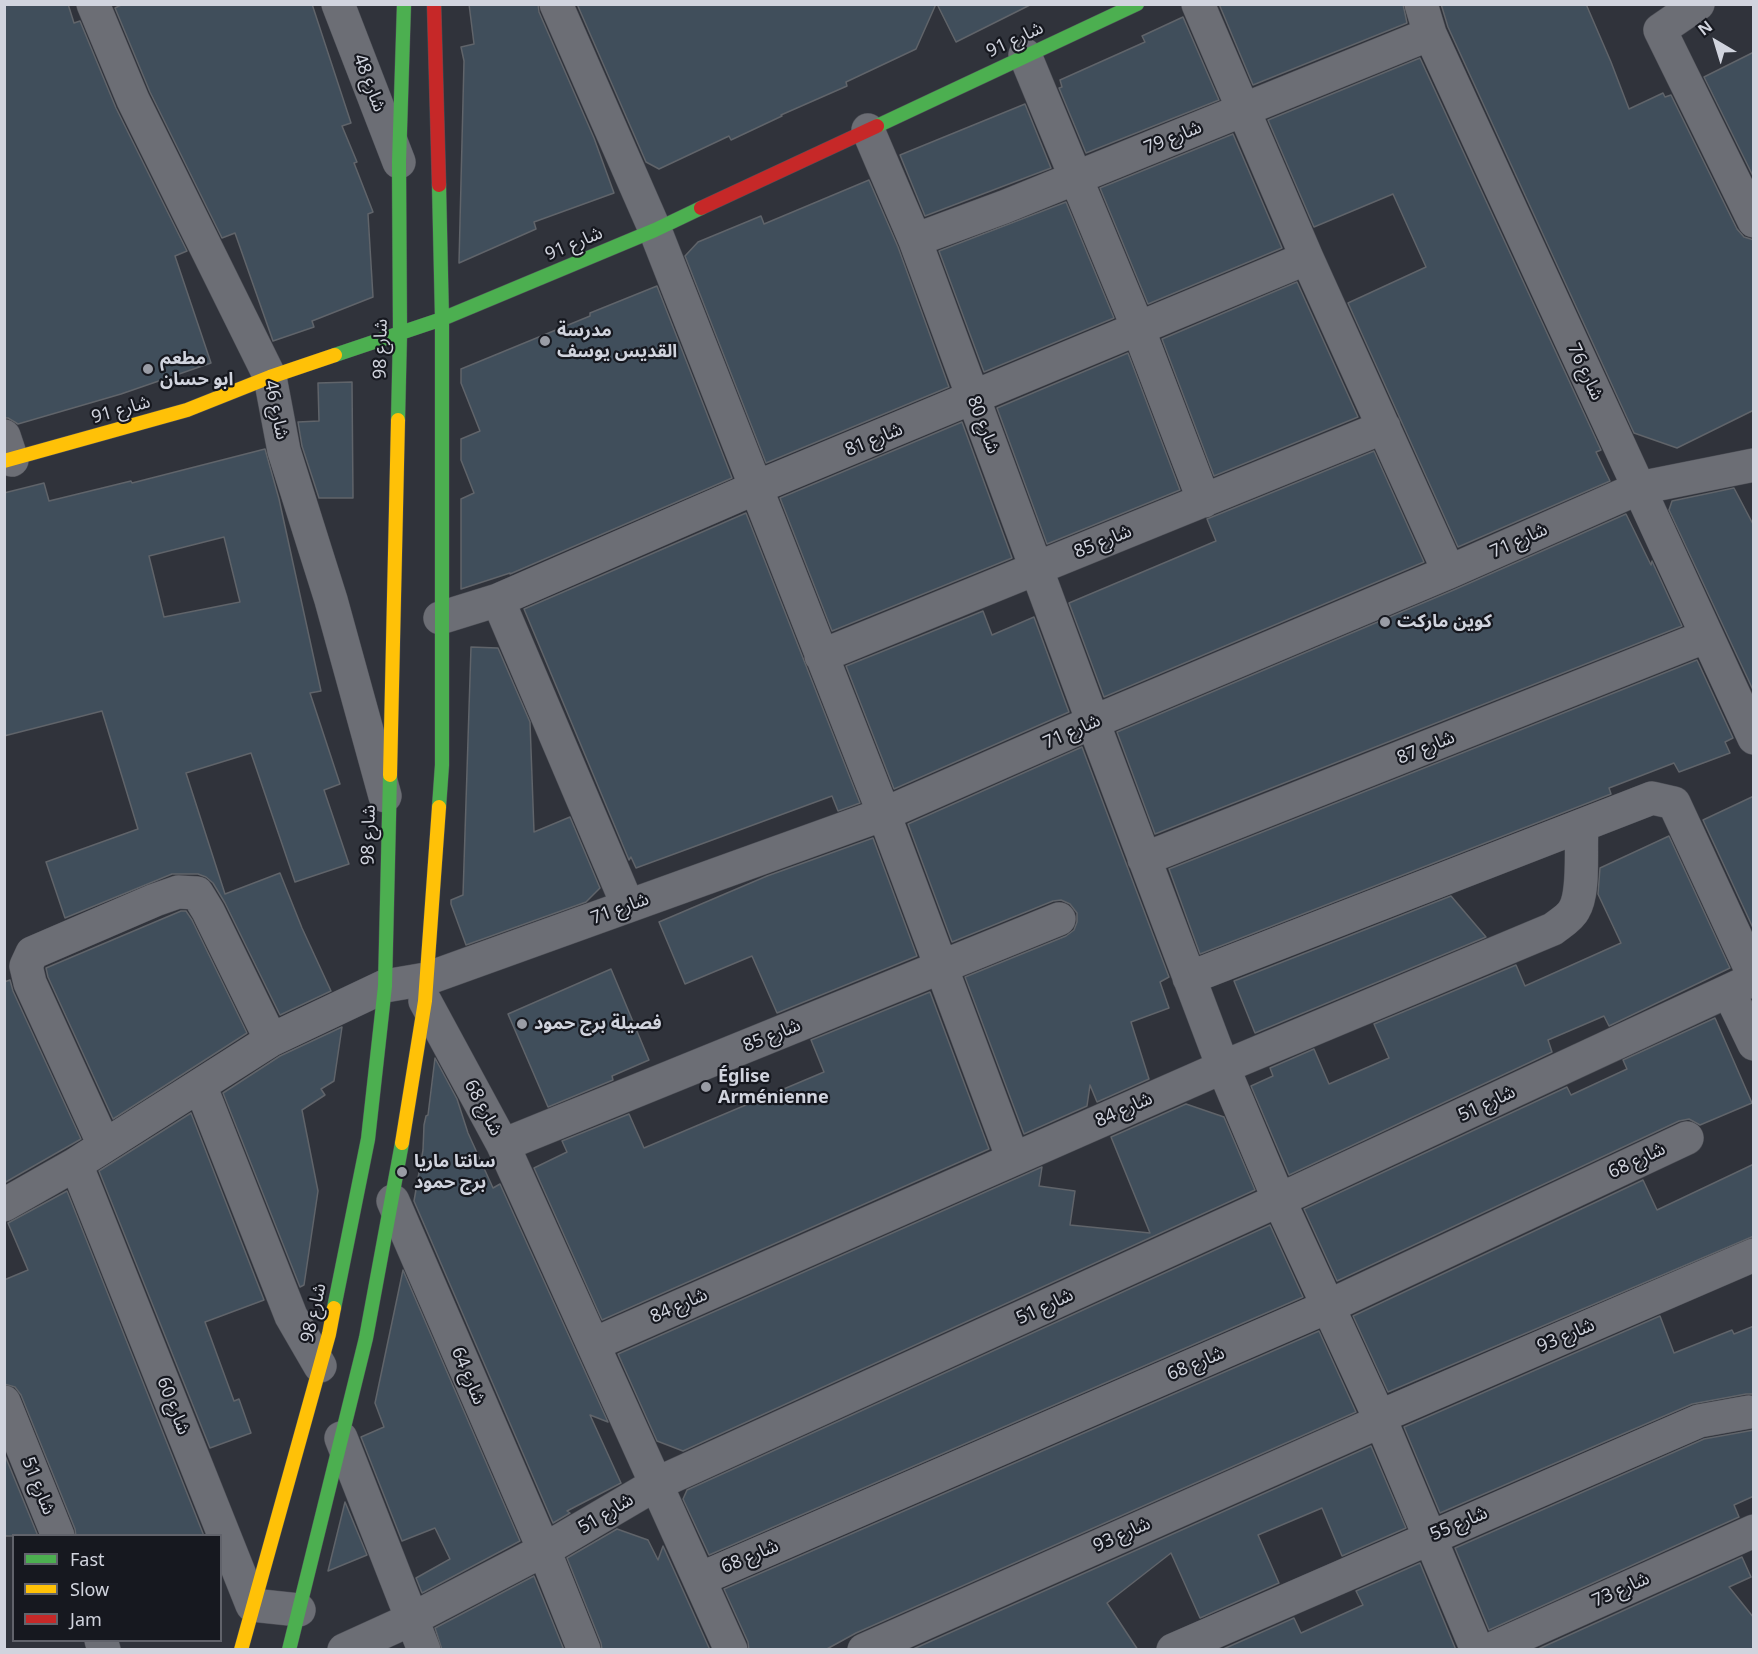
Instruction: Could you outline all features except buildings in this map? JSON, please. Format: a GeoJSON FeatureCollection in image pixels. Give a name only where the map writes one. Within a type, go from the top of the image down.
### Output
{"type":"FeatureCollection","features":[{"type":"Feature","properties":{"kind":"street","name":"شارع 46"},"geometry":{"type":"LineString","coordinates":[[93,4],[133,100],[270,377],[284,451],[331,600],[387,804]]}},
{"type":"Feature","properties":{"kind":"street","name":"شارع 48"},"geometry":{"type":"LineString","coordinates":[[338,4],[399,162]]}},
{"type":"Feature","properties":{"kind":"street","name":"شارع 98"},"geometry":{"type":"LineString","coordinates":[[241,1650],[329,1334],[368,1139],[385,986],[387,804],[400,334],[399,162],[404,4]]}},
{"type":"Feature","properties":{"kind":"street"},"geometry":{"type":"LineString","coordinates":[[289,1650],[366,1338],[393,1202],[425,990],[442,765],[440,618],[442,319],[434,4]]}},
{"type":"Feature","properties":{"kind":"street"},"geometry":{"type":"LineString","coordinates":[[556,4],[655,230],[884,814],[1013,1159]]}},
{"type":"Feature","properties":{"kind":"street"},"geometry":{"type":"LineString","coordinates":[[1198,4],[1307,258],[1449,572]]}},
{"type":"Feature","properties":{"kind":"street"},"geometry":{"type":"LineString","coordinates":[[1698,4],[1660,30],[1754,221]]}},
{"type":"Feature","properties":{"kind":"street","name":"شارع 91"},"geometry":{"type":"LineString","coordinates":[[7,452],[188,410],[270,377],[442,319],[655,230],[1124,7]]}},
{"type":"Feature","properties":{"kind":"street","name":"شارع 79"},"geometry":{"type":"LineString","coordinates":[[915,240],[1075,179],[1243,109],[1425,19]]}},
{"type":"Feature","properties":{"kind":"street","name":"شارع 76"},"geometry":{"type":"LineString","coordinates":[[1425,19],[1754,738]]}},
{"type":"Feature","properties":{"kind":"street"},"geometry":{"type":"LineString","coordinates":[[1025,55],[1138,328],[1204,501]]}},
{"type":"Feature","properties":{"kind":"street","name":"شارع 80"},"geometry":{"type":"LineString","coordinates":[[868,130],[915,240],[1223,1067],[1279,1200],[1380,1419],[1477,1650]]}},
{"type":"Feature","properties":{"kind":"street","name":"شارع 81"},"geometry":{"type":"LineString","coordinates":[[440,618],[498,600],[755,488],[1307,258]]}},
{"type":"Feature","properties":{"kind":"street","name":"شارع 85"},"geometry":{"type":"LineString","coordinates":[[821,656],[1384,427]]}},
{"type":"Feature","properties":{"kind":"street","name":"شارع 71"},"geometry":{"type":"LineString","coordinates":[[4,1205],[76,1164],[271,1040],[385,986],[425,990],[628,906],[884,814],[1639,488],[1754,465]]}},
{"type":"Feature","properties":{"kind":"street"},"geometry":{"type":"LineString","coordinates":[[498,600],[628,906]]}},
{"type":"Feature","properties":{"kind":"street","name":"شارع 87"},"geometry":{"type":"LineString","coordinates":[[1144,860],[1707,636]]}},
{"type":"Feature","properties":{"kind":"street"},"geometry":{"type":"LineString","coordinates":[[1189,978],[1652,798],[1674,804],[1746,982],[1754,1044]]}},
{"type":"Feature","properties":{"kind":"street","name":"شارع 84"},"geometry":{"type":"LineString","coordinates":[[594,1344],[1223,1067],[1553,929],[1574,911],[1582,889],[1580,852],[1582,826]]}},
{"type":"Feature","properties":{"kind":"street"},"geometry":{"type":"LineString","coordinates":[[104,1146],[30,983],[26,966],[32,953],[155,900],[178,892],[196,893],[208,911],[271,1040]]}},
{"type":"Feature","properties":{"kind":"street","name":"شارع 85"},"geometry":{"type":"LineString","coordinates":[[503,1145],[1059,919]]}},
{"type":"Feature","properties":{"kind":"street","name":"شارع 51"},"geometry":{"type":"LineString","coordinates":[[344,1650],[412,1619],[544,1550],[658,1484],[1279,1200],[1746,982]]}},
{"type":"Feature","properties":{"kind":"street","name":"شارع 68"},"geometry":{"type":"LineString","coordinates":[[425,990],[503,1145],[731,1650]]}},
{"type":"Feature","properties":{"kind":"street"},"geometry":{"type":"LineString","coordinates":[[200,1085],[291,1316],[320,1366]]}},
{"type":"Feature","properties":{"kind":"street","name":"شارع 68"},"geometry":{"type":"LineString","coordinates":[[700,1579],[1327,1306],[1687,1138]]}},
{"type":"Feature","properties":{"kind":"street","name":"شارع 60"},"geometry":{"type":"LineString","coordinates":[[76,1164],[252,1605]]}},
{"type":"Feature","properties":{"kind":"street","name":"شارع 64"},"geometry":{"type":"LineString","coordinates":[[393,1202],[544,1550],[584,1650]]}},
{"type":"Feature","properties":{"kind":"street","name":"شارع 93"},"geometry":{"type":"LineString","coordinates":[[864,1650],[1380,1419],[1754,1255]]}},
{"type":"Feature","properties":{"kind":"street","name":"شارع 51"},"geometry":{"type":"LineString","coordinates":[[4,1402],[57,1534]]}},
{"type":"Feature","properties":{"kind":"street","name":"شارع 55"},"geometry":{"type":"LineString","coordinates":[[1173,1650],[1700,1421],[1749,1412]]}},
{"type":"Feature","properties":{"kind":"street"},"geometry":{"type":"LineString","coordinates":[[341,1438],[424,1650]]}},
{"type":"Feature","properties":{"kind":"street","name":"شارع 73"},"geometry":{"type":"LineString","coordinates":[[1489,1650],[1754,1531]]}},
{"type":"Feature","properties":{"kind":"street"},"geometry":{"type":"LineString","coordinates":[[252,1605],[299,1610]]}},
{"type":"Feature","properties":{"kind":"traffic: fast"},"geometry":{"type":"LineString","coordinates":[[398,420],[399,162],[404,4]]}},
{"type":"Feature","properties":{"kind":"traffic: fast"},"geometry":{"type":"LineString","coordinates":[[877,126],[1137,4]]}},
{"type":"Feature","properties":{"kind":"traffic: fast"},"geometry":{"type":"LineString","coordinates":[[439,185],[442,319],[442,765],[439,807]]}},
{"type":"Feature","properties":{"kind":"traffic: fast"},"geometry":{"type":"LineString","coordinates":[[335,355],[442,319],[655,230],[701,208]]}},
{"type":"Feature","properties":{"kind":"traffic: fast"},"geometry":{"type":"LineString","coordinates":[[334,1308],[368,1139],[385,986],[390,775]]}},
{"type":"Feature","properties":{"kind":"traffic: fast"},"geometry":{"type":"LineString","coordinates":[[289,1650],[366,1338],[402,1143]]}},
{"type":"Feature","properties":{"kind":"traffic: slow"},"geometry":{"type":"LineString","coordinates":[[4,461],[187,410],[270,377],[335,355]]}},
{"type":"Feature","properties":{"kind":"traffic: slow"},"geometry":{"type":"LineString","coordinates":[[390,775],[398,420]]}},
{"type":"Feature","properties":{"kind":"traffic: slow"},"geometry":{"type":"LineString","coordinates":[[402,1143],[425,1001],[439,807]]}},
{"type":"Feature","properties":{"kind":"traffic: slow"},"geometry":{"type":"LineString","coordinates":[[241,1650],[329,1334],[334,1308]]}},
{"type":"Feature","properties":{"kind":"traffic: jam"},"geometry":{"type":"LineString","coordinates":[[434,4],[439,185]]}},
{"type":"Feature","properties":{"kind":"traffic: jam"},"geometry":{"type":"LineString","coordinates":[[701,208],[877,126]]}},
{"type":"Feature","properties":{"kind":"place","name":"مدرسة القديس يوسف"},"geometry":{"type":"Point","coordinates":[545,341]}},
{"type":"Feature","properties":{"kind":"place","name":"مطعم ابو حسان"},"geometry":{"type":"Point","coordinates":[148,369]}},
{"type":"Feature","properties":{"kind":"place","name":"كوين ماركت"},"geometry":{"type":"Point","coordinates":[1385,622]}},
{"type":"Feature","properties":{"kind":"place","name":"فصيلة برج حمود"},"geometry":{"type":"Point","coordinates":[522,1024]}},
{"type":"Feature","properties":{"kind":"place","name":"Église Arménienne"},"geometry":{"type":"Point","coordinates":[706,1087]}},
{"type":"Feature","properties":{"kind":"place","name":"سانتا ماريا برج حمود"},"geometry":{"type":"Point","coordinates":[402,1172]}}]}
